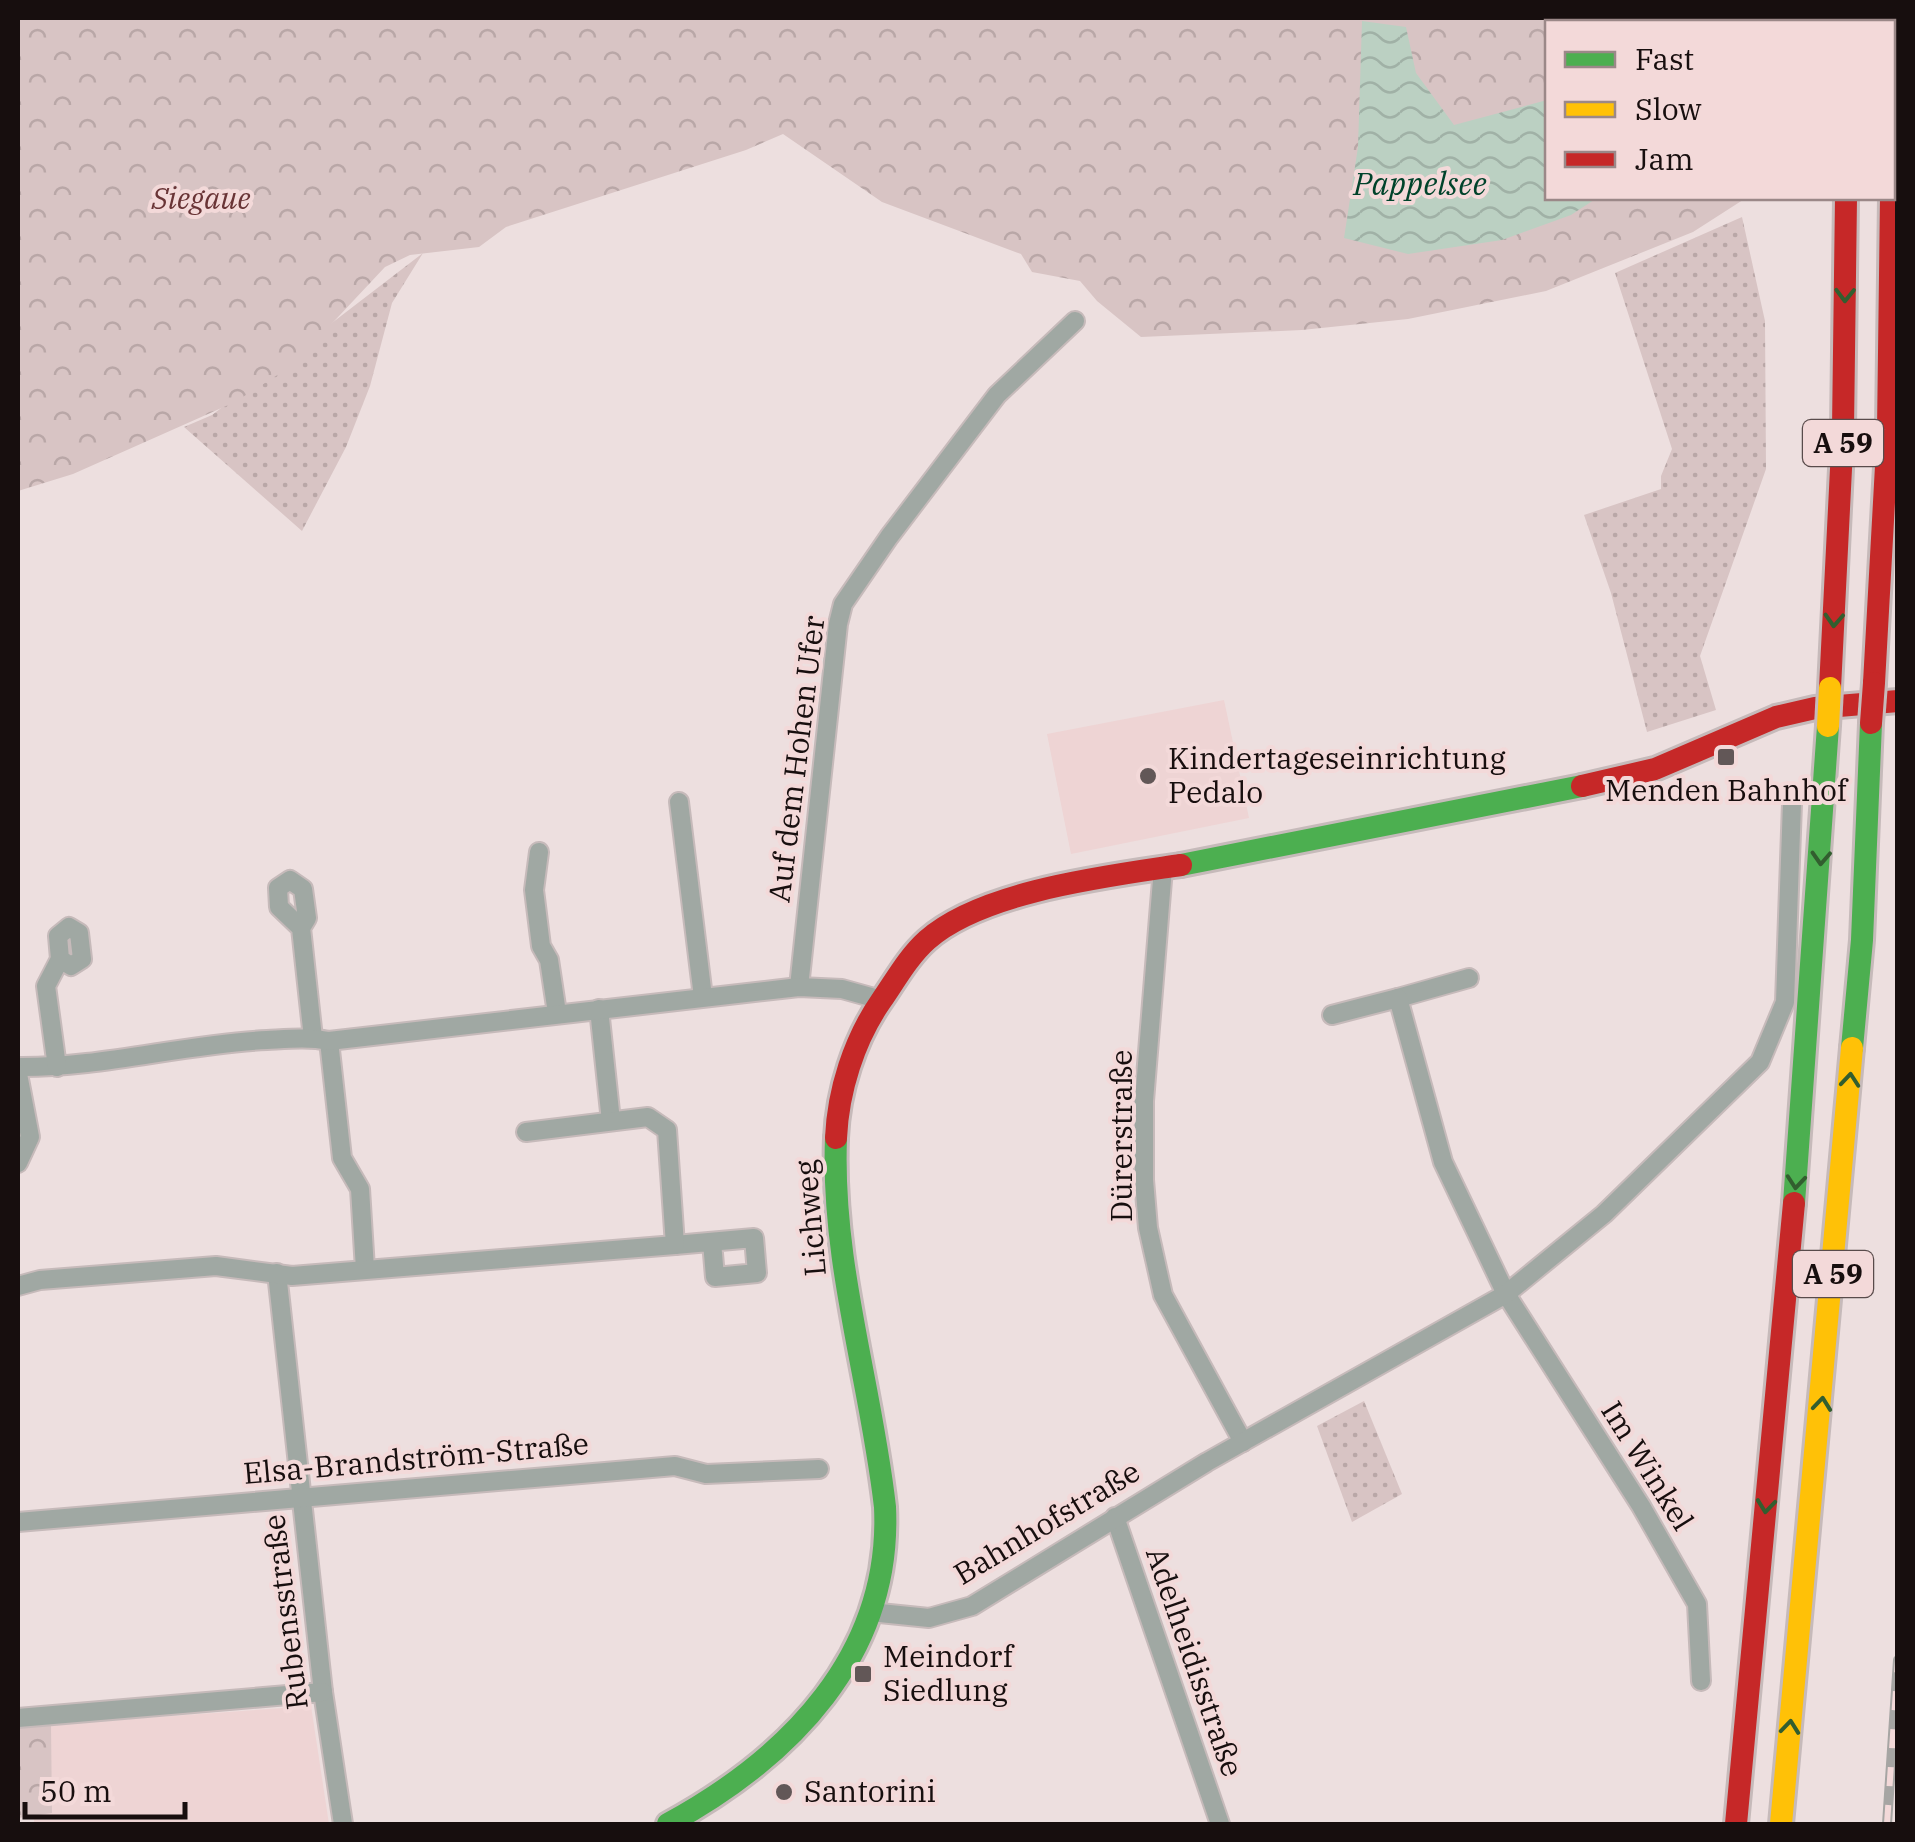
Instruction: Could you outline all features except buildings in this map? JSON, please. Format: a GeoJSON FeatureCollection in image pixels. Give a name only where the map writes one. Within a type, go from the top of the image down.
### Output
{"type":"FeatureCollection","features":[{"type":"Feature","properties":{"kind":"main road","name":"A 59"},"geometry":{"type":"LineString","coordinates":[[1736,1824],[1817,936],[1844,429],[1846,200]]}},
{"type":"Feature","properties":{"kind":"main road","name":"A 59"},"geometry":{"type":"LineString","coordinates":[[1781,1824],[1860,960],[1888,430],[1891,200]]}},
{"type":"Feature","properties":{"kind":"main road","name":"Lichweg"},"geometry":{"type":"LineString","coordinates":[[870,1612],[885,1536],[881,1485],[840,1238],[833,1155],[836,1110],[852,1050],[878,999],[931,936],[982,908],[1078,884],[1638,773],[1776,717],[1816,708],[1898,701]]}},
{"type":"Feature","properties":{"kind":"main road"},"geometry":{"type":"LineString","coordinates":[[668,1824],[692,1813],[760,1767],[807,1724],[848,1664],[870,1612]]}},
{"type":"Feature","properties":{"kind":"street","name":"Auf dem Hohen Ufer"},"geometry":{"type":"LineString","coordinates":[[799,987],[838,624],[844,604],[889,537],[997,394],[1075,320]]}},
{"type":"Feature","properties":{"kind":"street"},"geometry":{"type":"LineString","coordinates":[[679,802],[703,998]]}},
{"type":"Feature","properties":{"kind":"street","name":"Bahnhofstraße"},"geometry":{"type":"LineString","coordinates":[[870,1612],[928,1618],[972,1606],[1242,1442],[1506,1294],[1604,1214],[1760,1062],[1785,1002],[1792,804]]}},
{"type":"Feature","properties":{"kind":"street"},"geometry":{"type":"LineString","coordinates":[[538,852],[534,890],[541,946],[549,960],[557,1013]]}},
{"type":"Feature","properties":{"kind":"street","name":"Dürerstraße"},"geometry":{"type":"LineString","coordinates":[[1164,868],[1144,1101],[1148,1228],[1163,1294],[1242,1442]]}},
{"type":"Feature","properties":{"kind":"street"},"geometry":{"type":"LineString","coordinates":[[301,928],[342,1158],[360,1189],[365,1269]]}},
{"type":"Feature","properties":{"kind":"street"},"geometry":{"type":"LineString","coordinates":[[57,1068],[46,986],[60,959]]}},
{"type":"Feature","properties":{"kind":"street"},"geometry":{"type":"LineString","coordinates":[[1332,1015],[1468,978]]}},
{"type":"Feature","properties":{"kind":"street"},"geometry":{"type":"LineString","coordinates":[[18,1163],[30,1137],[18,1071],[233,1042],[321,1039],[799,987],[842,988],[878,999]]}},
{"type":"Feature","properties":{"kind":"street"},"geometry":{"type":"LineString","coordinates":[[1398,998],[1442,1162],[1506,1294]]}},
{"type":"Feature","properties":{"kind":"street"},"geometry":{"type":"LineString","coordinates":[[599,1009],[611,1121]]}},
{"type":"Feature","properties":{"kind":"street"},"geometry":{"type":"LineString","coordinates":[[526,1132],[648,1117],[667,1130],[675,1245]]}},
{"type":"Feature","properties":{"kind":"street"},"geometry":{"type":"LineString","coordinates":[[18,1286],[40,1280],[216,1266],[292,1276],[712,1242]]}},
{"type":"Feature","properties":{"kind":"street","name":"Rubensstraße"},"geometry":{"type":"LineString","coordinates":[[277,1273],[323,1692],[343,1824]]}},
{"type":"Feature","properties":{"kind":"street","name":"Im Winkel"},"geometry":{"type":"LineString","coordinates":[[1506,1294],[1641,1506],[1697,1604],[1700,1681]]}},
{"type":"Feature","properties":{"kind":"street","name":"Elsa-Brandström-Straße"},"geometry":{"type":"LineString","coordinates":[[18,1522],[675,1466],[706,1474],[820,1469]]}},
{"type":"Feature","properties":{"kind":"street","name":"Adelheidisstraße"},"geometry":{"type":"LineString","coordinates":[[1115,1517],[1220,1824]]}},
{"type":"Feature","properties":{"kind":"street"},"geometry":{"type":"LineString","coordinates":[[18,1718],[323,1692]]}},
{"type":"Feature","properties":{"kind":"shaded area","name":"Kindertageseinrichtung Pedalo"},"geometry":{"type":"Polygon","coordinates":[[[1224,700],[1249,818],[1071,854],[1047,734],[1224,700]]]}},
{"type":"Feature","properties":{"kind":"shaded area"},"geometry":{"type":"Polygon","coordinates":[[[311,1706],[329,1824],[34,1824],[34,1816],[18,1818],[18,1727],[311,1706]]]}},
{"type":"Feature","properties":{"kind":"green space","name":"Siegaue"},"geometry":{"type":"Polygon","coordinates":[[[18,18],[1742,18],[1545,20],[1545,200],[1743,200],[1693,232],[1546,291],[1408,319],[1302,330],[1141,337],[1097,301],[1080,281],[1032,272],[1021,254],[882,202],[783,134],[746,150],[506,227],[479,247],[410,255],[385,267],[293,365],[235,402],[73,474],[18,491],[18,18]]]}},
{"type":"Feature","properties":{"kind":"green space"},"geometry":{"type":"Polygon","coordinates":[[[1742,217],[1765,321],[1766,469],[1700,656],[1716,710],[1647,732],[1611,593],[1584,515],[1661,489],[1661,476],[1672,449],[1615,273],[1742,217]]]}},
{"type":"Feature","properties":{"kind":"green space"},"geometry":{"type":"Polygon","coordinates":[[[423,253],[392,303],[370,386],[346,447],[302,531],[184,427],[212,415],[423,253]]]}},
{"type":"Feature","properties":{"kind":"green space"},"geometry":{"type":"Polygon","coordinates":[[[1364,1401],[1402,1494],[1352,1522],[1317,1426],[1364,1401]]]}},
{"type":"Feature","properties":{"kind":"green space"},"geometry":{"type":"Polygon","coordinates":[[[51,1725],[52,1813],[18,1818],[18,1727],[51,1725]]]}},
{"type":"Feature","properties":{"kind":"water","name":"Pappelsee"},"geometry":{"type":"Polygon","coordinates":[[[1362,21],[1406,27],[1416,73],[1454,125],[1545,101],[1545,200],[1594,200],[1571,215],[1502,240],[1408,254],[1344,238],[1358,147],[1362,21]]]}},
{"type":"Feature","properties":{"kind":"railway"},"geometry":{"type":"LineString","coordinates":[[1887,1824],[1898,1660]]}},
{"type":"Feature","properties":{"kind":"traffic: fast"},"geometry":{"type":"LineString","coordinates":[[1852,1048],[1862,940],[1871,723]]}},
{"type":"Feature","properties":{"kind":"traffic: fast"},"geometry":{"type":"LineString","coordinates":[[1794,1203],[1828,726]]}},
{"type":"Feature","properties":{"kind":"traffic: fast"},"geometry":{"type":"LineString","coordinates":[[1181,865],[1582,786]]}},
{"type":"Feature","properties":{"kind":"traffic: fast"},"geometry":{"type":"LineString","coordinates":[[668,1824],[712,1798],[792,1734],[851,1655],[871,1610],[883,1560],[885,1507],[846,1277],[836,1185],[836,1138]]}},
{"type":"Feature","properties":{"kind":"traffic: slow"},"geometry":{"type":"LineString","coordinates":[[1828,726],[1830,688]]}},
{"type":"Feature","properties":{"kind":"traffic: slow"},"geometry":{"type":"LineString","coordinates":[[1781,1824],[1852,1048]]}},
{"type":"Feature","properties":{"kind":"traffic: jam"},"geometry":{"type":"LineString","coordinates":[[1830,688],[1843,429],[1846,200]]}},
{"type":"Feature","properties":{"kind":"traffic: jam"},"geometry":{"type":"LineString","coordinates":[[1874,683],[1888,430],[1891,200]]}},
{"type":"Feature","properties":{"kind":"traffic: jam"},"geometry":{"type":"LineString","coordinates":[[1871,723],[1874,683]]}},
{"type":"Feature","properties":{"kind":"traffic: jam"},"geometry":{"type":"LineString","coordinates":[[1582,786],[1655,769],[1776,717],[1815,708],[1898,701]]}},
{"type":"Feature","properties":{"kind":"traffic: jam"},"geometry":{"type":"LineString","coordinates":[[836,1138],[844,1084],[855,1049],[902,969],[927,940],[951,923],[1012,898],[1047,888],[1181,865]]}},
{"type":"Feature","properties":{"kind":"traffic: jam"},"geometry":{"type":"LineString","coordinates":[[1736,1824],[1794,1203]]}},
{"type":"Feature","properties":{"kind":"place","name":"Menden Bahnhof"},"geometry":{"type":"Point","coordinates":[1726,757]}},
{"type":"Feature","properties":{"kind":"place","name":"Kindertageseinrichtung Pedalo"},"geometry":{"type":"Point","coordinates":[1148,776]}},
{"type":"Feature","properties":{"kind":"place","name":"Meindorf Siedlung"},"geometry":{"type":"Point","coordinates":[863,1674]}},
{"type":"Feature","properties":{"kind":"place","name":"Santorini"},"geometry":{"type":"Point","coordinates":[784,1792]}}]}
